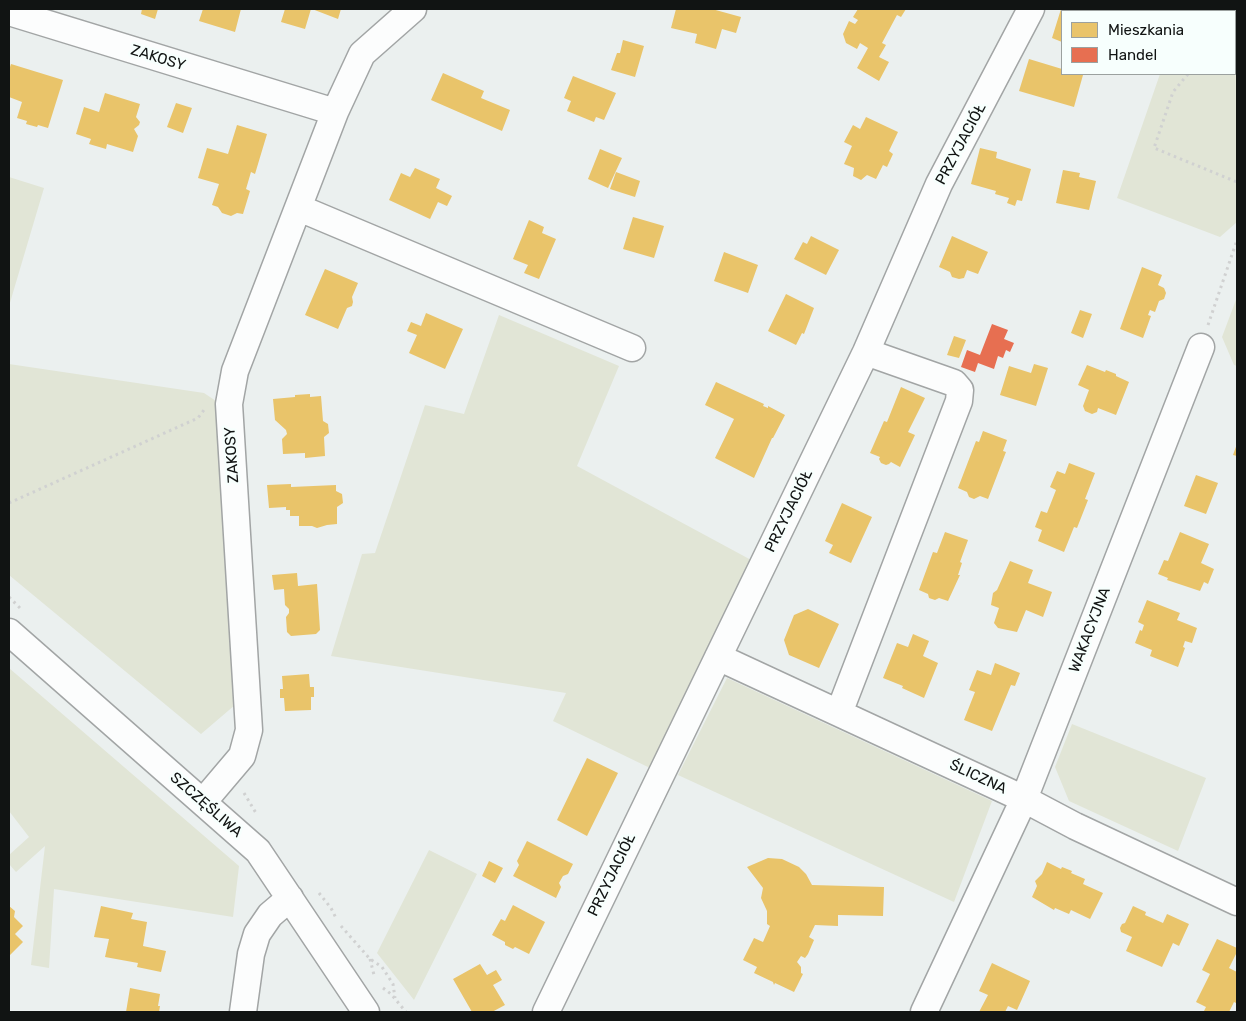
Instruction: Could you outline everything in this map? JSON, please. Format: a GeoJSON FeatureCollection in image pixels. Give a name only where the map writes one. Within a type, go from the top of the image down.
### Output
{"type":"FeatureCollection","features":[{"type":"Feature","properties":{"kind":"street","name":"ZAKOSY"},"geometry":{"type":"LineString","coordinates":[[203,802],[242,756],[249,730],[229,404],[235,372],[335,112],[362,54],[413,9]]}},
{"type":"Feature","properties":{"kind":"street","name":"PRZYJACIÓŁ"},"geometry":{"type":"LineString","coordinates":[[546,1012],[866,352],[939,184],[1031,9]]}},
{"type":"Feature","properties":{"kind":"street","name":"ZAKOSY"},"geometry":{"type":"LineString","coordinates":[[9,12],[335,112]]}},
{"type":"Feature","properties":{"kind":"street"},"geometry":{"type":"LineString","coordinates":[[299,208],[632,348]]}},
{"type":"Feature","properties":{"kind":"street","name":"WAKACYJNA"},"geometry":{"type":"LineString","coordinates":[[924,1012],[1024,798],[1200,347]]}},
{"type":"Feature","properties":{"kind":"street"},"geometry":{"type":"LineString","coordinates":[[839,713],[958,401],[960,390],[954,383],[866,352]]}},
{"type":"Feature","properties":{"kind":"street","name":"SZCZĘŚLIWA"},"geometry":{"type":"LineString","coordinates":[[9,632],[258,851],[366,1012]]}},
{"type":"Feature","properties":{"kind":"street","name":"ŚLICZNA"},"geometry":{"type":"LineString","coordinates":[[718,657],[1024,798],[1075,826],[1237,902]]}},
{"type":"Feature","properties":{"kind":"street"},"geometry":{"type":"LineString","coordinates":[[242,1012],[251,954],[258,934],[270,915],[290,898]]}},
{"type":"Feature","properties":{"kind":"path"},"geometry":{"type":"LineString","coordinates":[[1187,75],[1173,92],[1154,148],[1237,182]]}},
{"type":"Feature","properties":{"kind":"path"},"geometry":{"type":"LineString","coordinates":[[1200,347],[1237,240]]}},
{"type":"Feature","properties":{"kind":"path"},"geometry":{"type":"LineString","coordinates":[[9,503],[198,418],[210,403]]}},
{"type":"Feature","properties":{"kind":"path"},"geometry":{"type":"LineString","coordinates":[[377,980],[373,973],[370,959],[382,966],[391,980],[395,998]]}},
{"type":"Feature","properties":{"kind":"path"},"geometry":{"type":"LineString","coordinates":[[380,986],[395,998],[406,1012]]}},
{"type":"Feature","properties":{"kind":"shaded area"},"geometry":{"type":"Polygon","coordinates":[[[1121,9],[1237,9],[1237,222],[1220,237],[1117,198],[1160,75],[1236,75],[1236,10],[1121,9]]]}},
{"type":"Feature","properties":{"kind":"shaded area"},"geometry":{"type":"Polygon","coordinates":[[[9,177],[44,188],[9,306],[9,177]]]}},
{"type":"Feature","properties":{"kind":"shaded area"},"geometry":{"type":"Polygon","coordinates":[[[1237,297],[1237,366],[1234,365],[1222,337],[1237,297]]]}},
{"type":"Feature","properties":{"kind":"shaded area"},"geometry":{"type":"Polygon","coordinates":[[[499,315],[619,366],[577,466],[753,561],[650,768],[553,721],[566,693],[331,656],[362,554],[375,553],[425,405],[464,414],[499,315]]]}},
{"type":"Feature","properties":{"kind":"shaded area"},"geometry":{"type":"Polygon","coordinates":[[[9,364],[204,393],[216,401],[235,705],[201,734],[9,575],[9,364]]]}},
{"type":"Feature","properties":{"kind":"shaded area"},"geometry":{"type":"Polygon","coordinates":[[[9,668],[239,866],[233,917],[54,889],[49,968],[31,965],[45,846],[16,872],[9,864],[9,855],[29,837],[9,811],[9,668]]]}},
{"type":"Feature","properties":{"kind":"shaded area"},"geometry":{"type":"Polygon","coordinates":[[[727,678],[992,801],[954,902],[678,775],[727,678]]]}},
{"type":"Feature","properties":{"kind":"shaded area"},"geometry":{"type":"Polygon","coordinates":[[[1072,724],[1206,778],[1178,851],[1069,801],[1055,767],[1072,724]]]}},
{"type":"Feature","properties":{"kind":"shaded area"},"geometry":{"type":"Polygon","coordinates":[[[429,850],[477,874],[414,1000],[377,953],[429,850]]]}},
{"type":"Feature","properties":{"kind":"building: Mieszkania"},"geometry":{"type":"Polygon","coordinates":[[[142,9],[158,9],[155,19],[141,14],[142,9]]]}},
{"type":"Feature","properties":{"kind":"building: Mieszkania"},"geometry":{"type":"Polygon","coordinates":[[[203,9],[241,9],[235,32],[199,21],[203,9]]]}},
{"type":"Feature","properties":{"kind":"building: Mieszkania"},"geometry":{"type":"Polygon","coordinates":[[[285,9],[311,9],[305,29],[281,22],[285,9]]]}},
{"type":"Feature","properties":{"kind":"building: Mieszkania"},"geometry":{"type":"Polygon","coordinates":[[[312,9],[341,9],[338,19],[312,9]]]}},
{"type":"Feature","properties":{"kind":"building: Mieszkania"},"geometry":{"type":"Polygon","coordinates":[[[676,9],[712,9],[741,17],[736,33],[722,29],[716,49],[695,43],[697,34],[671,28],[676,9]]]}},
{"type":"Feature","properties":{"kind":"building: Mieszkania"},"geometry":{"type":"Polygon","coordinates":[[[858,9],[906,9],[901,17],[897,15],[882,43],[886,45],[879,57],[889,62],[879,81],[857,68],[868,48],[860,43],[857,49],[846,43],[843,34],[849,21],[855,24],[858,20],[853,17],[858,9]]]}},
{"type":"Feature","properties":{"kind":"building: Mieszkania"},"geometry":{"type":"Polygon","coordinates":[[[1061,9],[1068,10],[1061,10],[1061,42],[1052,38],[1061,9]]]}},
{"type":"Feature","properties":{"kind":"building: Mieszkania"},"geometry":{"type":"Polygon","coordinates":[[[623,40],[644,46],[635,77],[611,70],[617,53],[620,53],[623,40]]]}},
{"type":"Feature","properties":{"kind":"building: Mieszkania"},"geometry":{"type":"Polygon","coordinates":[[[1029,59],[1061,69],[1061,75],[1083,75],[1074,107],[1019,91],[1029,59]]]}},
{"type":"Feature","properties":{"kind":"building: Mieszkania"},"geometry":{"type":"Polygon","coordinates":[[[11,64],[63,80],[48,128],[26,124],[27,121],[17,118],[22,102],[9,97],[9,70],[11,64]]]}},
{"type":"Feature","properties":{"kind":"building: Mieszkania"},"geometry":{"type":"Polygon","coordinates":[[[443,73],[484,91],[481,98],[510,110],[502,131],[431,100],[443,73]]]}},
{"type":"Feature","properties":{"kind":"building: Mieszkania"},"geometry":{"type":"Polygon","coordinates":[[[573,76],[616,93],[604,120],[596,117],[594,122],[567,111],[571,101],[564,98],[573,76]]]}},
{"type":"Feature","properties":{"kind":"building: Mieszkania"},"geometry":{"type":"Polygon","coordinates":[[[105,93],[140,104],[136,117],[140,122],[134,129],[138,136],[133,152],[107,144],[106,149],[89,144],[91,139],[76,134],[84,107],[99,112],[105,93]]]}},
{"type":"Feature","properties":{"kind":"building: Mieszkania"},"geometry":{"type":"Polygon","coordinates":[[[176,103],[192,108],[183,133],[167,127],[176,103]]]}},
{"type":"Feature","properties":{"kind":"building: Mieszkania"},"geometry":{"type":"Polygon","coordinates":[[[866,117],[898,132],[889,151],[893,154],[887,167],[883,165],[876,179],[867,175],[861,180],[853,176],[854,168],[844,164],[852,146],[844,142],[853,125],[860,129],[866,117]]]}},
{"type":"Feature","properties":{"kind":"building: Mieszkania"},"geometry":{"type":"Polygon","coordinates":[[[237,125],[267,134],[255,174],[251,172],[246,189],[250,191],[243,214],[237,213],[231,216],[222,213],[218,207],[212,205],[219,184],[198,178],[207,148],[228,154],[237,125]]]}},
{"type":"Feature","properties":{"kind":"building: Mieszkania"},"geometry":{"type":"Polygon","coordinates":[[[980,148],[997,152],[996,158],[1031,169],[1022,201],[1017,200],[1015,206],[1007,203],[1009,198],[995,194],[996,191],[971,184],[980,148]]]}},
{"type":"Feature","properties":{"kind":"building: Mieszkania"},"geometry":{"type":"Polygon","coordinates":[[[600,149],[622,158],[608,188],[588,179],[600,149]]]}},
{"type":"Feature","properties":{"kind":"building: Mieszkania"},"geometry":{"type":"Polygon","coordinates":[[[415,168],[440,179],[436,188],[452,196],[447,206],[438,202],[430,219],[389,200],[401,173],[410,177],[415,168]]]}},
{"type":"Feature","properties":{"kind":"building: Mieszkania"},"geometry":{"type":"Polygon","coordinates":[[[1063,170],[1080,173],[1079,177],[1096,181],[1089,210],[1056,203],[1063,170]]]}},
{"type":"Feature","properties":{"kind":"building: Mieszkania"},"geometry":{"type":"Polygon","coordinates":[[[616,172],[640,181],[635,197],[610,189],[616,172]]]}},
{"type":"Feature","properties":{"kind":"building: Mieszkania"},"geometry":{"type":"Polygon","coordinates":[[[633,217],[664,226],[654,258],[623,249],[633,217]]]}},
{"type":"Feature","properties":{"kind":"building: Mieszkania"},"geometry":{"type":"Polygon","coordinates":[[[529,220],[544,227],[542,233],[556,239],[539,279],[524,273],[528,265],[513,259],[529,220]]]}},
{"type":"Feature","properties":{"kind":"building: Mieszkania"},"geometry":{"type":"Polygon","coordinates":[[[811,236],[839,250],[826,275],[794,259],[803,242],[807,244],[811,236]]]}},
{"type":"Feature","properties":{"kind":"building: Mieszkania"},"geometry":{"type":"Polygon","coordinates":[[[952,236],[988,252],[978,274],[967,270],[964,278],[959,279],[952,277],[950,272],[939,267],[952,236]]]}},
{"type":"Feature","properties":{"kind":"building: Mieszkania"},"geometry":{"type":"Polygon","coordinates":[[[724,252],[758,265],[748,293],[714,281],[724,252]]]}},
{"type":"Feature","properties":{"kind":"building: Mieszkania"},"geometry":{"type":"Polygon","coordinates":[[[1142,267],[1162,275],[1158,285],[1164,288],[1166,293],[1164,299],[1159,301],[1155,312],[1150,310],[1148,315],[1151,316],[1143,338],[1120,329],[1142,267]]]}},
{"type":"Feature","properties":{"kind":"building: Mieszkania"},"geometry":{"type":"Polygon","coordinates":[[[325,269],[358,283],[352,297],[352,306],[347,308],[338,329],[305,315],[325,269]]]}},
{"type":"Feature","properties":{"kind":"building: Mieszkania"},"geometry":{"type":"Polygon","coordinates":[[[786,294],[814,308],[804,334],[802,333],[796,345],[768,331],[786,294]]]}},
{"type":"Feature","properties":{"kind":"building: Mieszkania"},"geometry":{"type":"Polygon","coordinates":[[[1080,310],[1092,314],[1083,338],[1071,333],[1080,310]]]}},
{"type":"Feature","properties":{"kind":"building: Mieszkania"},"geometry":{"type":"Polygon","coordinates":[[[426,313],[463,329],[445,369],[409,353],[417,335],[407,331],[411,322],[421,326],[426,313]]]}},
{"type":"Feature","properties":{"kind":"building: Mieszkania"},"geometry":{"type":"Polygon","coordinates":[[[954,336],[966,340],[959,358],[947,355],[954,336]]]}},
{"type":"Feature","properties":{"kind":"building: Mieszkania"},"geometry":{"type":"Polygon","coordinates":[[[1034,364],[1048,368],[1036,406],[1000,395],[1009,366],[1031,373],[1034,364]]]}},
{"type":"Feature","properties":{"kind":"building: Mieszkania"},"geometry":{"type":"Polygon","coordinates":[[[1087,365],[1116,374],[1116,376],[1129,382],[1116,415],[1098,408],[1097,412],[1092,414],[1085,411],[1083,406],[1089,390],[1078,385],[1087,365]]]}},
{"type":"Feature","properties":{"kind":"building: Mieszkania"},"geometry":{"type":"Polygon","coordinates":[[[716,382],[785,415],[772,438],[754,478],[715,458],[734,419],[705,405],[716,382]]]}},
{"type":"Feature","properties":{"kind":"building: Mieszkania"},"geometry":{"type":"Polygon","coordinates":[[[901,387],[925,398],[908,432],[915,435],[900,467],[891,462],[886,465],[881,463],[880,457],[870,453],[884,421],[887,422],[901,387]]]}},
{"type":"Feature","properties":{"kind":"building: Mieszkania"},"geometry":{"type":"Polygon","coordinates":[[[310,394],[310,397],[321,396],[323,421],[328,424],[329,433],[324,437],[325,456],[305,458],[305,453],[283,454],[282,439],[287,434],[286,430],[275,420],[273,399],[310,394]]]}},
{"type":"Feature","properties":{"kind":"building: Mieszkania"},"geometry":{"type":"Polygon","coordinates":[[[983,431],[1007,440],[1003,451],[1006,452],[988,499],[980,496],[974,499],[969,497],[967,492],[958,488],[976,441],[979,442],[983,431]]]}},
{"type":"Feature","properties":{"kind":"building: Mieszkania"},"geometry":{"type":"Polygon","coordinates":[[[1237,444],[1237,456],[1233,455],[1237,444]]]}},
{"type":"Feature","properties":{"kind":"building: Mieszkania"},"geometry":{"type":"Polygon","coordinates":[[[1069,463],[1095,473],[1085,499],[1088,500],[1077,528],[1074,527],[1064,552],[1038,541],[1042,530],[1035,527],[1041,511],[1047,513],[1056,490],[1050,487],[1057,471],[1065,474],[1069,463]]]}},
{"type":"Feature","properties":{"kind":"building: Mieszkania"},"geometry":{"type":"Polygon","coordinates":[[[1196,475],[1218,483],[1206,514],[1184,506],[1196,475]]]}},
{"type":"Feature","properties":{"kind":"building: Mieszkania"},"geometry":{"type":"Polygon","coordinates":[[[291,484],[291,487],[336,485],[336,491],[342,494],[343,503],[337,507],[337,524],[317,528],[299,526],[299,516],[290,516],[290,510],[286,510],[286,507],[269,508],[267,485],[291,484]]]}},
{"type":"Feature","properties":{"kind":"building: Mieszkania"},"geometry":{"type":"Polygon","coordinates":[[[842,503],[872,517],[851,563],[829,553],[833,545],[825,541],[842,503]]]}},
{"type":"Feature","properties":{"kind":"building: Mieszkania"},"geometry":{"type":"Polygon","coordinates":[[[945,532],[968,540],[960,562],[962,563],[958,575],[960,575],[948,601],[939,598],[935,600],[929,598],[928,594],[919,590],[933,552],[937,553],[945,532]]]}},
{"type":"Feature","properties":{"kind":"building: Mieszkania"},"geometry":{"type":"Polygon","coordinates":[[[1180,532],[1209,544],[1201,563],[1214,569],[1208,584],[1204,582],[1200,591],[1167,580],[1168,578],[1158,574],[1164,560],[1168,561],[1180,532]]]}},
{"type":"Feature","properties":{"kind":"building: Mieszkania"},"geometry":{"type":"Polygon","coordinates":[[[1010,561],[1033,570],[1028,583],[1052,592],[1043,617],[1026,610],[1017,632],[998,628],[994,623],[999,608],[991,605],[993,593],[997,590],[1010,561]]]}},
{"type":"Feature","properties":{"kind":"building: Mieszkania"},"geometry":{"type":"Polygon","coordinates":[[[297,573],[298,586],[317,584],[320,630],[316,634],[291,636],[287,632],[286,617],[289,609],[285,605],[284,589],[274,590],[272,575],[297,573]]]}},
{"type":"Feature","properties":{"kind":"building: Mieszkania"},"geometry":{"type":"Polygon","coordinates":[[[1147,600],[1180,613],[1177,620],[1197,628],[1192,643],[1185,641],[1183,647],[1185,648],[1178,667],[1150,656],[1152,650],[1135,643],[1144,625],[1138,622],[1147,600]]]}},
{"type":"Feature","properties":{"kind":"building: Mieszkania"},"geometry":{"type":"Polygon","coordinates":[[[808,609],[839,624],[819,668],[789,655],[784,640],[794,615],[808,609]]]}},
{"type":"Feature","properties":{"kind":"building: Mieszkania"},"geometry":{"type":"Polygon","coordinates":[[[913,634],[929,641],[923,656],[938,663],[924,698],[902,688],[903,686],[883,678],[897,643],[908,647],[913,634]]]}},
{"type":"Feature","properties":{"kind":"building: Mieszkania"},"geometry":{"type":"Polygon","coordinates":[[[995,663],[1020,673],[1015,686],[1011,685],[992,731],[964,720],[975,692],[969,690],[977,670],[991,675],[995,663]]]}},
{"type":"Feature","properties":{"kind":"building: Mieszkania"},"geometry":{"type":"Polygon","coordinates":[[[309,674],[310,687],[314,687],[314,697],[311,697],[311,710],[285,711],[284,698],[280,698],[280,689],[283,689],[282,676],[309,674]]]}},
{"type":"Feature","properties":{"kind":"building: Mieszkania"},"geometry":{"type":"Polygon","coordinates":[[[587,758],[618,773],[587,836],[557,820],[587,758]]]}},
{"type":"Feature","properties":{"kind":"building: Mieszkania"},"geometry":{"type":"Polygon","coordinates":[[[527,841],[573,864],[568,874],[563,876],[559,883],[561,887],[556,898],[513,876],[519,865],[517,861],[527,841]]]}},
{"type":"Feature","properties":{"kind":"building: Mieszkania"},"geometry":{"type":"Polygon","coordinates":[[[768,858],[782,859],[799,867],[806,874],[812,885],[884,887],[883,916],[838,915],[838,926],[815,925],[809,937],[814,940],[808,954],[805,958],[801,956],[797,962],[803,974],[794,992],[775,983],[774,985],[773,982],[754,973],[757,967],[743,960],[754,938],[763,942],[770,926],[767,924],[767,911],[761,898],[763,888],[747,867],[768,858]]]}},
{"type":"Feature","properties":{"kind":"building: Mieszkania"},"geometry":{"type":"Polygon","coordinates":[[[489,861],[503,868],[495,883],[482,876],[489,861]]]}},
{"type":"Feature","properties":{"kind":"building: Mieszkania"},"geometry":{"type":"Polygon","coordinates":[[[1047,862],[1061,869],[1062,867],[1072,871],[1071,873],[1085,879],[1083,884],[1103,893],[1090,919],[1071,910],[1069,914],[1055,908],[1054,910],[1032,897],[1037,886],[1035,881],[1042,874],[1047,862]]]}},
{"type":"Feature","properties":{"kind":"building: Mieszkania"},"geometry":{"type":"Polygon","coordinates":[[[513,905],[545,922],[529,954],[515,947],[513,949],[505,945],[505,942],[492,935],[501,919],[505,921],[513,905]]]}},
{"type":"Feature","properties":{"kind":"building: Mieszkania"},"geometry":{"type":"Polygon","coordinates":[[[9,906],[15,911],[14,917],[23,926],[15,934],[23,942],[9,956],[9,906]]]}},
{"type":"Feature","properties":{"kind":"building: Mieszkania"},"geometry":{"type":"Polygon","coordinates":[[[101,906],[133,913],[131,919],[147,922],[143,946],[166,951],[161,972],[137,967],[138,963],[105,957],[109,939],[94,937],[101,906]]]}},
{"type":"Feature","properties":{"kind":"building: Mieszkania"},"geometry":{"type":"Polygon","coordinates":[[[1133,906],[1146,912],[1145,915],[1163,923],[1167,914],[1189,924],[1179,946],[1173,943],[1162,967],[1126,951],[1132,937],[1121,932],[1120,928],[1125,923],[1133,906]]]}},
{"type":"Feature","properties":{"kind":"building: Mieszkania"},"geometry":{"type":"Polygon","coordinates":[[[1217,939],[1237,948],[1229,968],[1237,972],[1237,1001],[1236,1003],[1234,1002],[1229,1012],[1206,1012],[1204,1011],[1206,1007],[1196,1002],[1210,974],[1202,970],[1217,939]]]}},
{"type":"Feature","properties":{"kind":"building: Mieszkania"},"geometry":{"type":"Polygon","coordinates":[[[992,963],[1030,981],[1017,1010],[1008,1006],[1005,1012],[979,1012],[988,995],[979,991],[992,963]]]}},
{"type":"Feature","properties":{"kind":"building: Mieszkania"},"geometry":{"type":"Polygon","coordinates":[[[480,964],[487,975],[496,970],[502,980],[493,985],[505,1005],[492,1012],[472,1012],[453,979],[480,964]]]}},
{"type":"Feature","properties":{"kind":"building: Mieszkania"},"geometry":{"type":"Polygon","coordinates":[[[130,988],[160,994],[159,1012],[126,1012],[130,988]]]}},
{"type":"Feature","properties":{"kind":"building: Handel"},"geometry":{"type":"Polygon","coordinates":[[[992,324],[1008,330],[1004,339],[1014,343],[1010,352],[1006,350],[1003,358],[998,356],[994,369],[978,363],[975,372],[961,367],[967,350],[980,355],[992,324]]]}}]}
